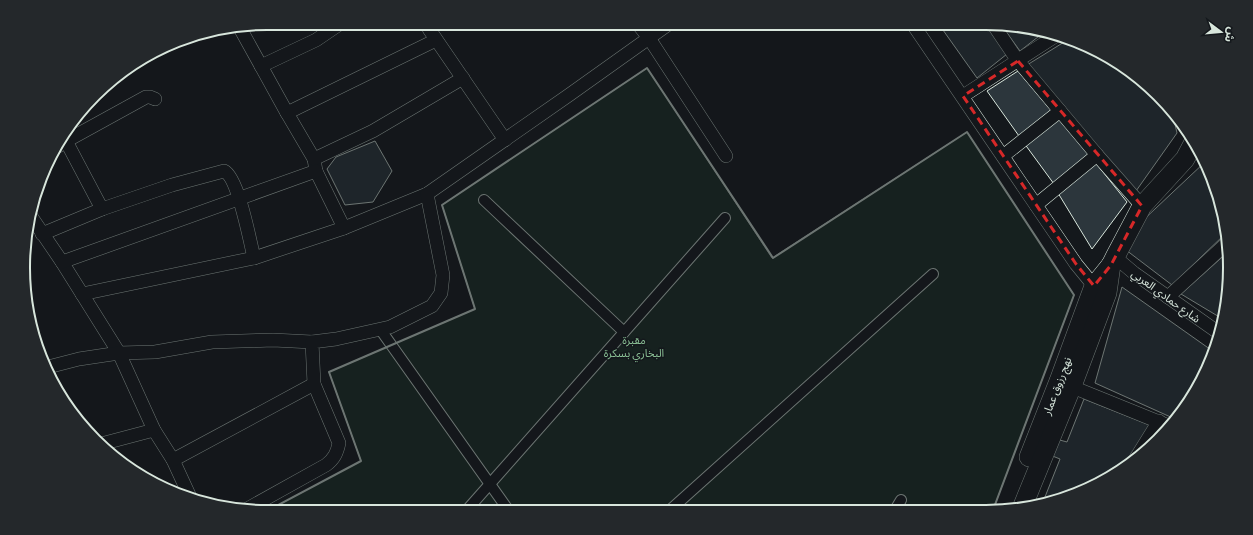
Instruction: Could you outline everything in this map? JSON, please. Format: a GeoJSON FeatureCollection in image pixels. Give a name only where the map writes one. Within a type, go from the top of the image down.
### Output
{"type":"FeatureCollection","features":[{"type":"Feature","properties":{"kind":"main road","name":"نهج رزوق عمار"},"geometry":{"type":"LineString","coordinates":[[1024,501],[1100,289],[1113,261],[1142,206],[1192,152]]}},
{"type":"Feature","properties":{"kind":"main road","name":"نهج رزوق عمار"},"geometry":{"type":"LineString","coordinates":[[1011,503],[1066,384]]}},
{"type":"Feature","properties":{"kind":"street"},"geometry":{"type":"LineString","coordinates":[[261,66],[316,40],[331,30]]}},
{"type":"Feature","properties":{"kind":"street"},"geometry":{"type":"LineString","coordinates":[[287,113],[430,30]]}},
{"type":"Feature","properties":{"kind":"street"},"geometry":{"type":"LineString","coordinates":[[433,30],[505,140]]}},
{"type":"Feature","properties":{"kind":"street"},"geometry":{"type":"LineString","coordinates":[[643,30],[726,156]]}},
{"type":"Feature","properties":{"kind":"street"},"geometry":{"type":"LineString","coordinates":[[82,294],[254,258],[344,228],[427,194],[569,96],[660,30]]}},
{"type":"Feature","properties":{"kind":"street"},"geometry":{"type":"LineString","coordinates":[[917,30],[1076,264],[1100,289]]}},
{"type":"Feature","properties":{"kind":"street"},"geometry":{"type":"LineString","coordinates":[[998,31],[1018,61],[1096,155],[1142,206]]}},
{"type":"Feature","properties":{"kind":"street"},"geometry":{"type":"LineString","coordinates":[[242,32],[315,165],[344,228]]}},
{"type":"Feature","properties":{"kind":"street"},"geometry":{"type":"LineString","coordinates":[[963,96],[1051,39]]}},
{"type":"Feature","properties":{"kind":"street"},"geometry":{"type":"LineString","coordinates":[[62,262],[240,199],[315,165],[463,78]]}},
{"type":"Feature","properties":{"kind":"street"},"geometry":{"type":"LineString","coordinates":[[67,140],[146,98],[150,97],[154,99]]}},
{"type":"Feature","properties":{"kind":"street"},"geometry":{"type":"LineString","coordinates":[[1003,156],[1060,111]]}},
{"type":"Feature","properties":{"kind":"street"},"geometry":{"type":"LineString","coordinates":[[66,142],[102,209]]}},
{"type":"Feature","properties":{"kind":"street"},"geometry":{"type":"LineString","coordinates":[[1036,205],[1096,155]]}},
{"type":"Feature","properties":{"kind":"street"},"geometry":{"type":"LineString","coordinates":[[42,234],[102,209],[172,185],[224,171],[229,175],[240,199],[254,258]]}},
{"type":"Feature","properties":{"kind":"street"},"geometry":{"type":"LineString","coordinates":[[51,366],[80,359],[119,353],[155,352],[212,342],[273,340],[312,342],[336,339],[390,327],[432,306],[441,293],[443,275],[427,194]]}},
{"type":"Feature","properties":{"kind":"street"},"geometry":{"type":"LineString","coordinates":[[484,200],[624,332]]}},
{"type":"Feature","properties":{"kind":"street"},"geometry":{"type":"LineString","coordinates":[[471,505],[725,218]]}},
{"type":"Feature","properties":{"kind":"street"},"geometry":{"type":"LineString","coordinates":[[35,222],[62,262],[119,353],[154,430],[173,460],[187,491]]}},
{"type":"Feature","properties":{"kind":"street"},"geometry":{"type":"LineString","coordinates":[[1168,297],[1222,248]]}},
{"type":"Feature","properties":{"kind":"street","name":"شارع حمادي العربي"},"geometry":{"type":"LineString","coordinates":[[1113,261],[1215,330]]}},
{"type":"Feature","properties":{"kind":"street"},"geometry":{"type":"LineString","coordinates":[[676,505],[933,274]]}},
{"type":"Feature","properties":{"kind":"street"},"geometry":{"type":"LineString","coordinates":[[380,330],[505,505]]}},
{"type":"Feature","properties":{"kind":"street"},"geometry":{"type":"LineString","coordinates":[[256,504],[326,465],[337,453],[339,443],[314,384],[312,342]]}},
{"type":"Feature","properties":{"kind":"street"},"geometry":{"type":"LineString","coordinates":[[173,460],[314,384]]}},
{"type":"Feature","properties":{"kind":"street"},"geometry":{"type":"LineString","coordinates":[[1066,384],[1164,423]]}},
{"type":"Feature","properties":{"kind":"street"},"geometry":{"type":"LineString","coordinates":[[107,442],[154,430]]}},
{"type":"Feature","properties":{"kind":"street"},"geometry":{"type":"LineString","coordinates":[[898,505],[901,500]]}},
{"type":"Feature","properties":{"kind":"highlighted area"},"geometry":{"type":"Polygon","coordinates":[[[1018,61],[1142,206],[1111,265],[1094,286],[1076,264],[963,96],[1018,61]]]}},
{"type":"Feature","properties":{"kind":"green space","name":"مقبرة البخاري بسكرة"},"geometry":{"type":"Polygon","coordinates":[[[647,68],[772,258],[967,132],[1074,295],[995,504],[278,505],[361,461],[329,372],[475,309],[442,205],[647,68]]]}},
{"type":"Feature","properties":{"kind":"building"},"geometry":{"type":"Polygon","coordinates":[[[943,30],[990,30],[1007,54],[977,78],[943,30]]]}},
{"type":"Feature","properties":{"kind":"building"},"geometry":{"type":"Polygon","coordinates":[[[1006,31],[1039,36],[1020,51],[1006,31]]]}},
{"type":"Feature","properties":{"kind":"building"},"geometry":{"type":"Polygon","coordinates":[[[1062,43],[1091,54],[1117,70],[1142,89],[1164,111],[1175,124],[1177,133],[1136,191],[1027,65],[1062,43]]]}},
{"type":"Feature","properties":{"kind":"building"},"geometry":{"type":"Polygon","coordinates":[[[1018,71],[1051,110],[1019,136],[987,91],[1018,71]]]}},
{"type":"Feature","properties":{"kind":"building"},"geometry":{"type":"Polygon","coordinates":[[[1060,118],[1089,155],[1054,184],[1024,143],[1060,118]]]}},
{"type":"Feature","properties":{"kind":"building"},"geometry":{"type":"Polygon","coordinates":[[[375,141],[392,171],[373,202],[345,205],[327,169],[336,157],[375,141]]]}},
{"type":"Feature","properties":{"kind":"building"},"geometry":{"type":"Polygon","coordinates":[[[1095,162],[1127,202],[1092,249],[1058,193],[1095,162]]]}},
{"type":"Feature","properties":{"kind":"building"},"geometry":{"type":"Polygon","coordinates":[[[1201,166],[1215,206],[1221,238],[1172,285],[1126,250],[1139,224],[1201,166]]]}},
{"type":"Feature","properties":{"kind":"building"},"geometry":{"type":"Polygon","coordinates":[[[1222,257],[1221,298],[1218,316],[1181,294],[1222,257]]]}},
{"type":"Feature","properties":{"kind":"building"},"geometry":{"type":"Polygon","coordinates":[[[1122,287],[1209,348],[1199,373],[1170,417],[1095,383],[1122,287]]]}},
{"type":"Feature","properties":{"kind":"building"},"geometry":{"type":"Polygon","coordinates":[[[1084,399],[1150,425],[1131,455],[1117,465],[1091,481],[1045,497],[1060,459],[1050,455],[1056,439],[1067,442],[1084,399]]]}},
{"type":"Feature","properties":{"kind":"wall"},"geometry":{"type":"LineString","coordinates":[[278,505],[361,461],[329,372],[475,309],[442,205],[647,68],[773,258],[967,132],[1074,295],[995,504]]}}]}
